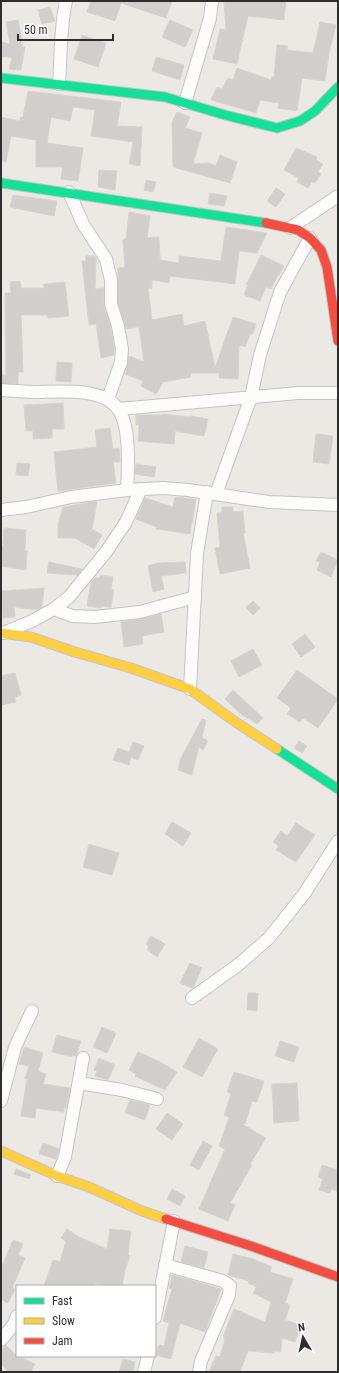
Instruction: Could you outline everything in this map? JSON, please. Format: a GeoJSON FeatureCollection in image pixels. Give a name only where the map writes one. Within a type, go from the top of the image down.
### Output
{"type":"FeatureCollection","features":[{"type":"Feature","properties":{"kind":"street"},"geometry":{"type":"LineString","coordinates":[[59,84],[62,54],[63,17],[66,1]]}},
{"type":"Feature","properties":{"kind":"street"},"geometry":{"type":"LineString","coordinates":[[185,103],[210,18],[212,1]]}},
{"type":"Feature","properties":{"kind":"street"},"geometry":{"type":"LineString","coordinates":[[1,78],[165,97],[225,115],[277,128],[300,121],[310,114],[338,87]]}},
{"type":"Feature","properties":{"kind":"street"},"geometry":{"type":"LineString","coordinates":[[1,182],[267,223],[298,230],[310,238],[321,250],[327,266],[338,341]]}},
{"type":"Feature","properties":{"kind":"street"},"geometry":{"type":"LineString","coordinates":[[69,192],[83,224],[106,259],[111,280],[112,304],[122,349],[121,362],[108,399]]}},
{"type":"Feature","properties":{"kind":"street"},"geometry":{"type":"LineString","coordinates":[[290,228],[338,196]]}},
{"type":"Feature","properties":{"kind":"street"},"geometry":{"type":"LineString","coordinates":[[190,689],[197,554],[211,493],[251,397],[260,354],[280,292],[310,238]]}},
{"type":"Feature","properties":{"kind":"street"},"geometry":{"type":"LineString","coordinates":[[1,390],[31,392],[82,391],[108,399],[119,409],[126,427],[128,467],[127,490]]}},
{"type":"Feature","properties":{"kind":"street"},"geometry":{"type":"LineString","coordinates":[[119,409],[298,393],[338,393]]}},
{"type":"Feature","properties":{"kind":"street"},"geometry":{"type":"LineString","coordinates":[[1,510],[26,507],[71,497],[127,490],[163,488],[211,493],[269,502],[338,505]]}},
{"type":"Feature","properties":{"kind":"street"},"geometry":{"type":"LineString","coordinates":[[2,633],[30,622],[54,610],[69,596],[106,552],[126,522],[141,489]]}},
{"type":"Feature","properties":{"kind":"street"},"geometry":{"type":"LineString","coordinates":[[54,610],[72,616],[95,617],[140,612],[195,597]]}},
{"type":"Feature","properties":{"kind":"street"},"geometry":{"type":"LineString","coordinates":[[2,633],[31,638],[131,668],[190,689],[234,721],[338,789]]}},
{"type":"Feature","properties":{"kind":"street"},"geometry":{"type":"LineString","coordinates":[[192,998],[238,965],[269,938],[304,894],[338,841]]}},
{"type":"Feature","properties":{"kind":"street"},"geometry":{"type":"LineString","coordinates":[[1,1101],[6,1064],[32,1012]]}},
{"type":"Feature","properties":{"kind":"street"},"geometry":{"type":"LineString","coordinates":[[57,1176],[65,1157],[83,1058]]}},
{"type":"Feature","properties":{"kind":"street"},"geometry":{"type":"LineString","coordinates":[[79,1083],[122,1090],[157,1099]]}},
{"type":"Feature","properties":{"kind":"street"},"geometry":{"type":"LineString","coordinates":[[1,1151],[57,1176],[89,1187],[142,1211],[337,1275]]}},
{"type":"Feature","properties":{"kind":"street"},"geometry":{"type":"LineString","coordinates":[[156,1312],[164,1265],[174,1221]]}},
{"type":"Feature","properties":{"kind":"street"},"geometry":{"type":"LineString","coordinates":[[164,1265],[223,1281],[230,1286],[229,1295],[201,1361],[199,1372]]}},
{"type":"Feature","properties":{"kind":"street"},"geometry":{"type":"LineString","coordinates":[[1,1340],[14,1324],[16,1319]]}},
{"type":"Feature","properties":{"kind":"street"},"geometry":{"type":"LineString","coordinates":[[144,1372],[148,1357]]}},
{"type":"Feature","properties":{"kind":"building"},"geometry":{"type":"Polygon","coordinates":[[[91,1],[172,1],[166,18],[121,3],[115,21],[87,12],[91,1]]]}},
{"type":"Feature","properties":{"kind":"building"},"geometry":{"type":"Polygon","coordinates":[[[224,1],[286,1],[284,20],[248,16],[237,64],[213,59],[220,29],[226,30],[224,1]]]}},
{"type":"Feature","properties":{"kind":"building"},"geometry":{"type":"Polygon","coordinates":[[[50,7],[55,21],[42,24],[38,10],[50,7]]]}},
{"type":"Feature","properties":{"kind":"building"},"geometry":{"type":"Polygon","coordinates":[[[18,20],[23,47],[25,47],[21,70],[9,69],[12,58],[1,56],[1,42],[10,44],[6,22],[18,20]]]}},
{"type":"Feature","properties":{"kind":"building"},"geometry":{"type":"Polygon","coordinates":[[[170,20],[193,30],[185,47],[162,37],[170,20]]]}},
{"type":"Feature","properties":{"kind":"building"},"geometry":{"type":"Polygon","coordinates":[[[320,22],[336,25],[329,53],[325,81],[302,78],[297,111],[278,108],[279,103],[260,100],[256,113],[211,100],[217,87],[222,89],[228,78],[233,80],[237,68],[271,80],[272,77],[274,77],[277,45],[288,46],[287,50],[313,53],[320,22]]]}},
{"type":"Feature","properties":{"kind":"building"},"geometry":{"type":"Polygon","coordinates":[[[82,35],[106,43],[98,67],[74,59],[82,35]]]}},
{"type":"Feature","properties":{"kind":"building"},"geometry":{"type":"Polygon","coordinates":[[[156,57],[184,65],[180,80],[152,71],[156,57]]]}},
{"type":"Feature","properties":{"kind":"building"},"geometry":{"type":"Polygon","coordinates":[[[28,91],[121,102],[117,126],[142,127],[140,166],[129,164],[133,142],[91,136],[95,110],[73,107],[70,121],[51,117],[47,143],[83,148],[78,181],[61,179],[63,167],[36,167],[36,140],[11,136],[6,162],[1,161],[1,117],[20,121],[21,117],[23,117],[28,91]]]}},
{"type":"Feature","properties":{"kind":"building"},"geometry":{"type":"Polygon","coordinates":[[[177,112],[190,117],[185,128],[202,133],[193,164],[209,163],[216,166],[220,155],[237,162],[230,183],[173,167],[172,122],[177,112]]]}},
{"type":"Feature","properties":{"kind":"building"},"geometry":{"type":"Polygon","coordinates":[[[296,148],[317,157],[316,160],[323,164],[318,172],[321,174],[315,183],[312,181],[308,188],[297,182],[299,178],[284,170],[296,148]]]}},
{"type":"Feature","properties":{"kind":"building"},"geometry":{"type":"Polygon","coordinates":[[[99,170],[117,171],[115,190],[98,187],[99,170]]]}},
{"type":"Feature","properties":{"kind":"building"},"geometry":{"type":"Polygon","coordinates":[[[146,180],[156,182],[153,192],[144,190],[146,180]]]}},
{"type":"Feature","properties":{"kind":"building"},"geometry":{"type":"Polygon","coordinates":[[[276,188],[285,194],[276,207],[267,201],[276,188]]]}},
{"type":"Feature","properties":{"kind":"building"},"geometry":{"type":"Polygon","coordinates":[[[210,193],[227,196],[224,206],[208,204],[210,193]]]}},
{"type":"Feature","properties":{"kind":"building"},"geometry":{"type":"Polygon","coordinates":[[[13,195],[57,201],[54,216],[10,207],[13,195]]]}},
{"type":"Feature","properties":{"kind":"building"},"geometry":{"type":"Polygon","coordinates":[[[129,212],[150,216],[147,238],[159,237],[160,260],[179,263],[179,256],[221,261],[226,227],[267,233],[257,253],[239,251],[235,284],[170,276],[169,283],[152,280],[152,288],[148,288],[152,320],[182,314],[184,326],[205,321],[215,368],[233,317],[256,324],[253,334],[250,334],[245,347],[239,345],[238,379],[219,378],[219,373],[190,373],[191,377],[163,382],[156,394],[141,386],[143,381],[125,374],[129,356],[144,362],[139,327],[126,329],[118,303],[118,268],[125,267],[123,240],[126,239],[129,212]]]}},
{"type":"Feature","properties":{"kind":"building"},"geometry":{"type":"Polygon","coordinates":[[[261,255],[284,266],[271,289],[266,287],[260,301],[244,295],[248,285],[246,285],[261,255]]]}},
{"type":"Feature","properties":{"kind":"building"},"geometry":{"type":"Polygon","coordinates":[[[86,256],[95,256],[96,258],[95,289],[104,288],[104,306],[111,328],[114,355],[101,358],[96,324],[89,325],[82,261],[86,261],[86,256]]]}},
{"type":"Feature","properties":{"kind":"building"},"geometry":{"type":"Polygon","coordinates":[[[20,281],[21,288],[44,288],[44,284],[65,282],[69,316],[48,318],[47,315],[21,315],[23,372],[18,372],[18,384],[1,383],[1,375],[6,375],[5,293],[11,293],[10,282],[20,281]]]}},
{"type":"Feature","properties":{"kind":"building"},"geometry":{"type":"Polygon","coordinates":[[[57,362],[72,363],[71,382],[56,381],[57,362]]]}},
{"type":"Feature","properties":{"kind":"building"},"geometry":{"type":"Polygon","coordinates":[[[63,403],[64,429],[52,429],[52,438],[33,439],[33,431],[26,431],[24,405],[63,403]]]}},
{"type":"Feature","properties":{"kind":"building"},"geometry":{"type":"Polygon","coordinates":[[[163,414],[208,419],[204,436],[175,431],[174,444],[138,441],[139,425],[136,425],[136,415],[163,414]]]}},
{"type":"Feature","properties":{"kind":"building"},"geometry":{"type":"Polygon","coordinates":[[[110,428],[113,449],[119,448],[120,462],[113,462],[116,483],[58,491],[54,452],[97,447],[95,430],[110,428]]]}},
{"type":"Feature","properties":{"kind":"building"},"geometry":{"type":"Polygon","coordinates":[[[316,434],[333,436],[329,464],[313,462],[316,434]]]}},
{"type":"Feature","properties":{"kind":"building"},"geometry":{"type":"Polygon","coordinates":[[[17,463],[30,464],[28,476],[16,475],[17,463]]]}},
{"type":"Feature","properties":{"kind":"building"},"geometry":{"type":"Polygon","coordinates":[[[136,464],[156,467],[154,477],[135,474],[136,464]]]}},
{"type":"Feature","properties":{"kind":"building"},"geometry":{"type":"Polygon","coordinates":[[[175,497],[196,499],[190,534],[156,529],[157,527],[136,519],[145,498],[173,507],[175,497]]]}},
{"type":"Feature","properties":{"kind":"building"},"geometry":{"type":"Polygon","coordinates":[[[97,502],[92,529],[102,535],[94,549],[75,538],[58,538],[58,524],[63,507],[97,502]]]}},
{"type":"Feature","properties":{"kind":"building"},"geometry":{"type":"Polygon","coordinates":[[[222,507],[233,507],[233,512],[243,511],[245,533],[243,533],[250,568],[220,574],[215,548],[220,547],[217,513],[222,512],[222,507]]]}},
{"type":"Feature","properties":{"kind":"building"},"geometry":{"type":"Polygon","coordinates":[[[4,528],[26,530],[26,570],[1,566],[1,546],[3,547],[4,528]]]}},
{"type":"Feature","properties":{"kind":"building"},"geometry":{"type":"Polygon","coordinates":[[[321,552],[338,560],[331,577],[317,570],[320,562],[316,561],[321,552]]]}},
{"type":"Feature","properties":{"kind":"building"},"geometry":{"type":"Polygon","coordinates":[[[49,562],[82,569],[78,575],[47,573],[49,562]]]}},
{"type":"Feature","properties":{"kind":"building"},"geometry":{"type":"Polygon","coordinates":[[[185,562],[186,573],[161,576],[164,589],[153,592],[148,566],[158,563],[185,562]]]}},
{"type":"Feature","properties":{"kind":"building"},"geometry":{"type":"Polygon","coordinates":[[[100,575],[113,577],[111,589],[114,590],[111,607],[101,606],[101,608],[87,606],[91,582],[95,578],[100,578],[100,575]]]}},
{"type":"Feature","properties":{"kind":"building"},"geometry":{"type":"Polygon","coordinates":[[[44,588],[42,607],[37,610],[14,607],[15,617],[3,618],[2,591],[44,588]]]}},
{"type":"Feature","properties":{"kind":"building"},"geometry":{"type":"Polygon","coordinates":[[[253,601],[260,608],[253,615],[246,607],[253,601]]]}},
{"type":"Feature","properties":{"kind":"building"},"geometry":{"type":"Polygon","coordinates":[[[161,614],[164,632],[142,636],[143,644],[124,647],[121,622],[161,614]]]}},
{"type":"Feature","properties":{"kind":"building"},"geometry":{"type":"Polygon","coordinates":[[[305,634],[315,647],[301,657],[292,644],[305,634]]]}},
{"type":"Feature","properties":{"kind":"building"},"geometry":{"type":"Polygon","coordinates":[[[253,649],[262,665],[239,677],[231,661],[253,649]]]}},
{"type":"Feature","properties":{"kind":"building"},"geometry":{"type":"Polygon","coordinates":[[[297,670],[338,699],[318,728],[303,718],[300,722],[287,714],[291,708],[277,698],[297,670]]]}},
{"type":"Feature","properties":{"kind":"building"},"geometry":{"type":"Polygon","coordinates":[[[15,673],[21,695],[15,697],[16,702],[1,705],[1,676],[15,673]]]}},
{"type":"Feature","properties":{"kind":"building"},"geometry":{"type":"Polygon","coordinates":[[[233,690],[263,718],[257,724],[242,715],[225,699],[233,690]]]}},
{"type":"Feature","properties":{"kind":"building"},"geometry":{"type":"Polygon","coordinates":[[[202,719],[206,720],[202,738],[208,741],[203,750],[199,747],[192,775],[178,770],[181,758],[202,719]]]}},
{"type":"Feature","properties":{"kind":"building"},"geometry":{"type":"Polygon","coordinates":[[[299,741],[307,746],[302,753],[294,748],[299,741]]]}},
{"type":"Feature","properties":{"kind":"building"},"geometry":{"type":"Polygon","coordinates":[[[133,742],[144,746],[138,760],[131,757],[129,765],[113,760],[118,748],[129,752],[133,742]]]}},
{"type":"Feature","properties":{"kind":"building"},"geometry":{"type":"Polygon","coordinates":[[[172,822],[191,833],[183,846],[165,834],[172,822]]]}},
{"type":"Feature","properties":{"kind":"building"},"geometry":{"type":"Polygon","coordinates":[[[296,823],[315,835],[296,862],[276,850],[279,846],[273,842],[281,831],[287,836],[296,823]]]}},
{"type":"Feature","properties":{"kind":"building"},"geometry":{"type":"Polygon","coordinates":[[[89,844],[119,853],[112,875],[83,867],[89,844]]]}},
{"type":"Feature","properties":{"kind":"building"},"geometry":{"type":"Polygon","coordinates":[[[151,936],[165,944],[157,957],[147,950],[149,946],[146,944],[151,936]]]}},
{"type":"Feature","properties":{"kind":"building"},"geometry":{"type":"Polygon","coordinates":[[[190,963],[202,968],[193,988],[180,983],[190,963]]]}},
{"type":"Feature","properties":{"kind":"building"},"geometry":{"type":"Polygon","coordinates":[[[248,993],[258,993],[257,1011],[247,1010],[248,993]]]}},
{"type":"Feature","properties":{"kind":"building"},"geometry":{"type":"Polygon","coordinates":[[[102,1027],[116,1033],[107,1053],[93,1047],[102,1027]]]}},
{"type":"Feature","properties":{"kind":"building"},"geometry":{"type":"Polygon","coordinates":[[[57,1035],[81,1041],[76,1056],[72,1055],[72,1057],[52,1052],[57,1035]]]}},
{"type":"Feature","properties":{"kind":"building"},"geometry":{"type":"Polygon","coordinates":[[[199,1038],[218,1049],[202,1077],[183,1067],[199,1038]]]}},
{"type":"Feature","properties":{"kind":"building"},"geometry":{"type":"Polygon","coordinates":[[[280,1041],[299,1047],[294,1062],[275,1056],[280,1041]]]}},
{"type":"Feature","properties":{"kind":"building"},"geometry":{"type":"Polygon","coordinates":[[[24,1047],[43,1053],[38,1071],[46,1074],[43,1084],[70,1088],[64,1112],[36,1108],[35,1118],[21,1116],[27,1079],[25,1079],[29,1066],[19,1064],[24,1047]]]}},
{"type":"Feature","properties":{"kind":"building"},"geometry":{"type":"Polygon","coordinates":[[[138,1052],[177,1072],[165,1090],[135,1076],[136,1074],[129,1070],[138,1052]]]}},
{"type":"Feature","properties":{"kind":"building"},"geometry":{"type":"Polygon","coordinates":[[[99,1058],[115,1065],[108,1080],[95,1076],[97,1071],[94,1070],[99,1058]]]}},
{"type":"Feature","properties":{"kind":"building"},"geometry":{"type":"Polygon","coordinates":[[[234,1072],[264,1081],[257,1102],[252,1101],[245,1124],[242,1124],[266,1138],[250,1164],[252,1165],[230,1203],[235,1205],[228,1221],[199,1209],[225,1149],[219,1146],[229,1117],[224,1115],[231,1094],[227,1092],[234,1072]]]}},
{"type":"Feature","properties":{"kind":"building"},"geometry":{"type":"Polygon","coordinates":[[[297,1083],[299,1121],[274,1123],[272,1084],[297,1083]]]}},
{"type":"Feature","properties":{"kind":"building"},"geometry":{"type":"Polygon","coordinates":[[[130,1100],[150,1105],[145,1120],[125,1113],[130,1100]]]}},
{"type":"Feature","properties":{"kind":"building"},"geometry":{"type":"Polygon","coordinates":[[[167,1113],[183,1124],[172,1140],[156,1129],[167,1113]]]}},
{"type":"Feature","properties":{"kind":"building"},"geometry":{"type":"Polygon","coordinates":[[[203,1141],[212,1146],[199,1170],[190,1165],[203,1141]]]}},
{"type":"Feature","properties":{"kind":"building"},"geometry":{"type":"Polygon","coordinates":[[[43,1143],[59,1149],[56,1159],[39,1154],[43,1143]]]}},
{"type":"Feature","properties":{"kind":"building"},"geometry":{"type":"Polygon","coordinates":[[[322,1165],[338,1170],[338,1191],[331,1189],[330,1193],[319,1190],[323,1179],[318,1177],[322,1165]]]}},
{"type":"Feature","properties":{"kind":"building"},"geometry":{"type":"Polygon","coordinates":[[[16,1169],[31,1175],[29,1179],[14,1174],[16,1169]]]}},
{"type":"Feature","properties":{"kind":"building"},"geometry":{"type":"Polygon","coordinates":[[[172,1189],[185,1196],[180,1206],[167,1199],[172,1189]]]}},
{"type":"Feature","properties":{"kind":"building"},"geometry":{"type":"Polygon","coordinates":[[[67,1229],[79,1237],[107,1249],[110,1229],[131,1231],[128,1255],[130,1256],[122,1285],[106,1285],[95,1283],[94,1285],[44,1285],[53,1260],[60,1262],[66,1241],[61,1238],[67,1229]]]}},
{"type":"Feature","properties":{"kind":"building"},"geometry":{"type":"Polygon","coordinates":[[[13,1240],[23,1244],[18,1255],[25,1258],[12,1288],[15,1289],[8,1303],[1,1299],[1,1268],[13,1240]]]}},
{"type":"Feature","properties":{"kind":"building"},"geometry":{"type":"Polygon","coordinates":[[[185,1246],[208,1252],[204,1268],[181,1262],[185,1246]]]}},
{"type":"Feature","properties":{"kind":"building"},"geometry":{"type":"Polygon","coordinates":[[[233,1254],[253,1259],[272,1267],[270,1272],[293,1279],[285,1303],[290,1305],[285,1320],[301,1325],[295,1342],[282,1338],[281,1352],[274,1351],[274,1353],[248,1351],[240,1372],[209,1372],[216,1356],[220,1357],[225,1338],[223,1337],[234,1309],[265,1322],[271,1302],[253,1293],[257,1287],[248,1283],[249,1281],[228,1275],[233,1254]]]}},
{"type":"Feature","properties":{"kind":"building"},"geometry":{"type":"Polygon","coordinates":[[[172,1275],[221,1289],[205,1332],[180,1323],[171,1359],[156,1355],[159,1345],[164,1346],[169,1323],[163,1321],[172,1289],[169,1288],[172,1275]]]}},
{"type":"Feature","properties":{"kind":"building"},"geometry":{"type":"Polygon","coordinates":[[[6,1345],[16,1355],[16,1357],[35,1364],[31,1372],[8,1372],[1,1363],[1,1350],[6,1345]]]}},
{"type":"Feature","properties":{"kind":"building"},"geometry":{"type":"Polygon","coordinates":[[[123,1359],[135,1362],[133,1372],[119,1372],[123,1359]]]}},
{"type":"Feature","properties":{"kind":"traffic: fast"},"geometry":{"type":"LineString","coordinates":[[1,78],[165,97],[225,115],[277,128],[300,121],[315,111],[338,87]]}},
{"type":"Feature","properties":{"kind":"traffic: fast"},"geometry":{"type":"LineString","coordinates":[[1,183],[266,223]]}},
{"type":"Feature","properties":{"kind":"traffic: fast"},"geometry":{"type":"LineString","coordinates":[[277,749],[338,789]]}},
{"type":"Feature","properties":{"kind":"traffic: slow"},"geometry":{"type":"LineString","coordinates":[[1,633],[31,637],[75,652],[131,668],[190,689],[234,721],[277,749]]}},
{"type":"Feature","properties":{"kind":"traffic: slow"},"geometry":{"type":"LineString","coordinates":[[1,1151],[57,1176],[89,1187],[142,1211],[166,1219]]}},
{"type":"Feature","properties":{"kind":"traffic: jam"},"geometry":{"type":"LineString","coordinates":[[266,223],[298,230],[310,238],[321,250],[327,267],[338,341]]}},
{"type":"Feature","properties":{"kind":"traffic: jam"},"geometry":{"type":"LineString","coordinates":[[166,1219],[248,1245],[338,1277]]}}]}
